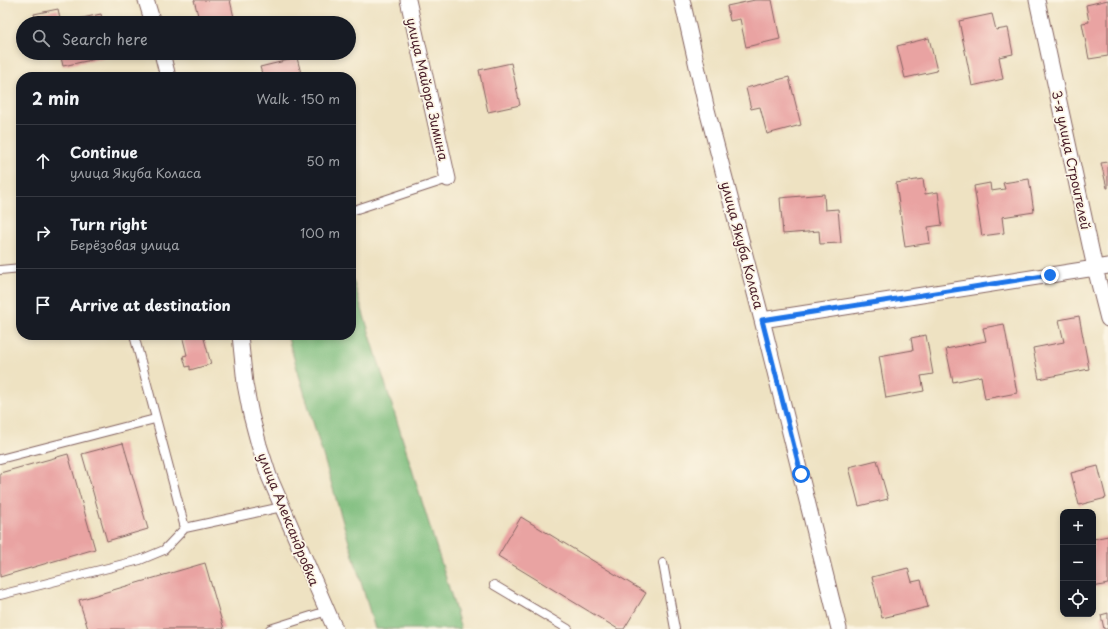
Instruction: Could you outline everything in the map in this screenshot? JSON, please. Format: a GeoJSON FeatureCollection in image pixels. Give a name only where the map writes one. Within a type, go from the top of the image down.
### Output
{"type":"FeatureCollection","features":[{"type":"Feature","properties":{"kind":"street"},"geometry":{"type":"LineString","coordinates":[[146,0],[151,16]]}},
{"type":"Feature","properties":{"kind":"street","name":"улица Майора Зимина"},"geometry":{"type":"LineString","coordinates":[[408,0],[448,178]]}},
{"type":"Feature","properties":{"kind":"street","name":"улица Якуба Коласа"},"geometry":{"type":"LineString","coordinates":[[682,0],[706,106],[762,320],[839,629]]}},
{"type":"Feature","properties":{"kind":"street","name":"3-я улица Строителей"},"geometry":{"type":"LineString","coordinates":[[1037,0],[1102,267],[1108,319]]}},
{"type":"Feature","properties":{"kind":"street"},"geometry":{"type":"LineString","coordinates":[[164,60],[167,72]]}},
{"type":"Feature","properties":{"kind":"street"},"geometry":{"type":"LineString","coordinates":[[762,320],[1102,267]]}},
{"type":"Feature","properties":{"kind":"street","name":"улица Александровка"},"geometry":{"type":"LineString","coordinates":[[241,340],[245,384],[251,415],[269,476],[335,629]]}},
{"type":"Feature","properties":{"kind":"lane"},"geometry":{"type":"LineString","coordinates":[[356,208],[448,178]]}},
{"type":"Feature","properties":{"kind":"lane"},"geometry":{"type":"LineString","coordinates":[[0,270],[16,268]]}},
{"type":"Feature","properties":{"kind":"lane"},"geometry":{"type":"LineString","coordinates":[[135,340],[185,528]]}},
{"type":"Feature","properties":{"kind":"lane"},"geometry":{"type":"LineString","coordinates":[[0,459],[155,418]]}},
{"type":"Feature","properties":{"kind":"lane"},"geometry":{"type":"LineString","coordinates":[[0,595],[140,560],[164,550],[185,528],[282,507]]}},
{"type":"Feature","properties":{"kind":"lane"},"geometry":{"type":"LineString","coordinates":[[662,563],[675,629]]}},
{"type":"Feature","properties":{"kind":"lane"},"geometry":{"type":"LineString","coordinates":[[494,585],[568,629]]}},
{"type":"Feature","properties":{"kind":"lane"},"geometry":{"type":"LineString","coordinates":[[270,629],[327,611]]}},
{"type":"Feature","properties":{"kind":"green space"},"geometry":{"type":"Polygon","coordinates":[[[356,290],[461,629],[375,629],[288,340],[356,340],[356,290]]]}},
{"type":"Feature","properties":{"kind":"building"},"geometry":{"type":"Polygon","coordinates":[[[194,0],[230,0],[234,16],[198,16],[194,0]]]}},
{"type":"Feature","properties":{"kind":"building"},"geometry":{"type":"Polygon","coordinates":[[[755,0],[772,0],[780,39],[746,47],[740,19],[730,21],[727,6],[755,0]]]}},
{"type":"Feature","properties":{"kind":"building"},"geometry":{"type":"Polygon","coordinates":[[[1108,0],[1108,56],[1089,59],[1082,23],[1089,22],[1086,5],[1108,0]]]}},
{"type":"Feature","properties":{"kind":"building"},"geometry":{"type":"Polygon","coordinates":[[[58,9],[60,16],[34,16],[34,14],[58,9]]]}},
{"type":"Feature","properties":{"kind":"building"},"geometry":{"type":"Polygon","coordinates":[[[992,14],[996,30],[1008,28],[1013,54],[999,57],[1003,79],[972,86],[959,21],[992,14]]]}},
{"type":"Feature","properties":{"kind":"building"},"geometry":{"type":"Polygon","coordinates":[[[929,38],[937,71],[905,78],[897,46],[929,38]]]}},
{"type":"Feature","properties":{"kind":"building"},"geometry":{"type":"Polygon","coordinates":[[[62,60],[91,60],[63,66],[62,60]]]}},
{"type":"Feature","properties":{"kind":"building"},"geometry":{"type":"Polygon","coordinates":[[[289,60],[298,60],[301,72],[262,72],[260,67],[289,60]]]}},
{"type":"Feature","properties":{"kind":"building"},"geometry":{"type":"Polygon","coordinates":[[[511,63],[520,105],[488,112],[479,70],[511,63]]]}},
{"type":"Feature","properties":{"kind":"building"},"geometry":{"type":"Polygon","coordinates":[[[789,77],[801,125],[767,134],[760,107],[751,109],[746,88],[789,77]]]}},
{"type":"Feature","properties":{"kind":"building"},"geometry":{"type":"Polygon","coordinates":[[[1108,162],[1108,188],[1107,188],[1101,163],[1108,162]]]}},
{"type":"Feature","properties":{"kind":"building"},"geometry":{"type":"Polygon","coordinates":[[[923,179],[925,194],[938,192],[942,225],[928,227],[930,243],[905,247],[896,183],[923,179]]]}},
{"type":"Feature","properties":{"kind":"building"},"geometry":{"type":"Polygon","coordinates":[[[1029,179],[1034,212],[1002,217],[1004,233],[982,236],[974,186],[990,183],[991,191],[1005,189],[1003,183],[1029,179]]]}},
{"type":"Feature","properties":{"kind":"building"},"geometry":{"type":"Polygon","coordinates":[[[824,194],[825,210],[838,209],[841,243],[820,244],[819,231],[783,234],[780,198],[824,194]]]}},
{"type":"Feature","properties":{"kind":"building"},"geometry":{"type":"Polygon","coordinates":[[[1079,316],[1089,369],[1039,379],[1033,348],[1064,342],[1059,320],[1079,316]]]}},
{"type":"Feature","properties":{"kind":"building"},"geometry":{"type":"Polygon","coordinates":[[[1004,324],[1017,393],[985,399],[981,376],[953,382],[946,349],[986,341],[983,328],[1004,324]]]}},
{"type":"Feature","properties":{"kind":"building"},"geometry":{"type":"Polygon","coordinates":[[[926,335],[933,374],[921,376],[924,391],[886,398],[879,356],[913,350],[911,338],[926,335]]]}},
{"type":"Feature","properties":{"kind":"building"},"geometry":{"type":"Polygon","coordinates":[[[183,340],[204,340],[211,364],[190,370],[190,366],[186,367],[183,356],[187,355],[183,340]]]}},
{"type":"Feature","properties":{"kind":"building"},"geometry":{"type":"Polygon","coordinates":[[[123,443],[148,529],[107,541],[82,454],[123,443]]]}},
{"type":"Feature","properties":{"kind":"building"},"geometry":{"type":"Polygon","coordinates":[[[68,454],[95,549],[0,577],[0,473],[68,454]]]}},
{"type":"Feature","properties":{"kind":"building"},"geometry":{"type":"Polygon","coordinates":[[[877,460],[888,499],[859,506],[849,467],[877,460]]]}},
{"type":"Feature","properties":{"kind":"building"},"geometry":{"type":"Polygon","coordinates":[[[1098,466],[1106,498],[1079,505],[1071,473],[1098,466]]]}},
{"type":"Feature","properties":{"kind":"building"},"geometry":{"type":"Polygon","coordinates":[[[521,517],[646,593],[624,629],[618,629],[498,556],[521,517]]]}},
{"type":"Feature","properties":{"kind":"building"},"geometry":{"type":"Polygon","coordinates":[[[1108,536],[1108,584],[1096,586],[1096,545],[1096,538],[1108,536]]]}},
{"type":"Feature","properties":{"kind":"building"},"geometry":{"type":"Polygon","coordinates":[[[205,563],[224,629],[88,629],[79,600],[205,563]]]}},
{"type":"Feature","properties":{"kind":"building"},"geometry":{"type":"Polygon","coordinates":[[[908,568],[912,582],[921,580],[928,607],[882,618],[872,577],[908,568]]]}},
{"type":"Feature","properties":{"kind":"building"},"geometry":{"type":"Polygon","coordinates":[[[1108,613],[1108,629],[1104,629],[1101,615],[1108,613]]]}},
{"type":"Feature","properties":{"kind":"route"},"geometry":{"type":"LineString","coordinates":[[801,474],[762,320],[1050,275]]}}]}
